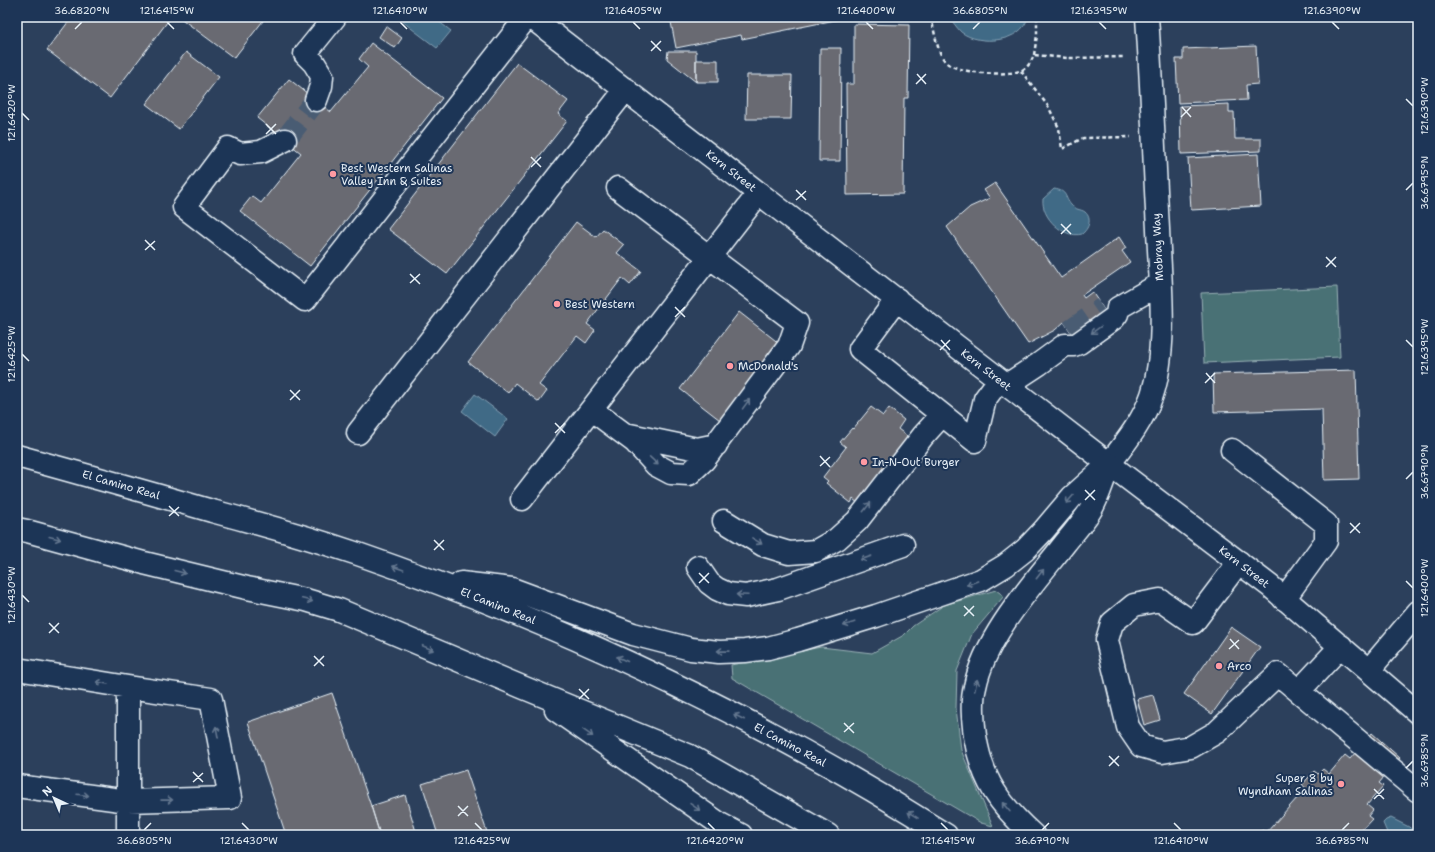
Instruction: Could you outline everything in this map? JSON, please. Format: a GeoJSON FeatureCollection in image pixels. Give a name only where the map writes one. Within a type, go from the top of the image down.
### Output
{"type":"FeatureCollection","features":[{"type":"Feature","properties":{"kind":"main road"},"geometry":{"type":"LineString","coordinates":[[316,100],[321,86],[322,76],[314,63],[305,54],[335,17]]}},
{"type":"Feature","properties":{"kind":"main road"},"geometry":{"type":"LineString","coordinates":[[285,140],[261,152],[240,154],[228,148],[184,206],[305,300],[527,17]]}},
{"type":"Feature","properties":{"kind":"main road","name":"Kern Street"},"geometry":{"type":"LineString","coordinates":[[531,17],[898,299],[1003,383],[1238,562],[1341,646],[1418,713]]}},
{"type":"Feature","properties":{"kind":"main road","name":"Mobray Way"},"geometry":{"type":"LineString","coordinates":[[1109,464],[1133,433],[1145,413],[1152,394],[1158,368],[1161,341],[1160,284],[1147,17]]}},
{"type":"Feature","properties":{"kind":"main road"},"geometry":{"type":"LineString","coordinates":[[358,433],[626,89]]}},
{"type":"Feature","properties":{"kind":"main road"},"geometry":{"type":"LineString","coordinates":[[592,410],[635,442],[656,465],[671,473],[689,474],[704,460],[716,445],[788,346],[797,323],[618,188]]}},
{"type":"Feature","properties":{"kind":"main road"},"geometry":{"type":"LineString","coordinates":[[522,499],[760,193]]}},
{"type":"Feature","properties":{"kind":"main road"},"geometry":{"type":"LineString","coordinates":[[898,299],[860,349],[975,441],[985,399],[1003,383],[1039,364],[1068,338],[1074,345],[1079,343],[1114,318],[1117,314],[1110,308],[1160,284]]}},
{"type":"Feature","properties":{"kind":"main road"},"geometry":{"type":"LineString","coordinates":[[724,521],[763,545],[789,552],[816,551],[837,539],[857,521],[918,442],[942,415]]}},
{"type":"Feature","properties":{"kind":"main road"},"geometry":{"type":"LineString","coordinates":[[624,434],[697,449],[716,445]]}},
{"type":"Feature","properties":{"kind":"main road"},"geometry":{"type":"LineString","coordinates":[[1232,450],[1326,524],[1326,542],[1284,599]]}},
{"type":"Feature","properties":{"kind":"main road","name":"El Camino Real"},"geometry":{"type":"LineString","coordinates":[[17,456],[303,536],[431,580],[521,615],[657,675],[798,748],[946,835]]}},
{"type":"Feature","properties":{"kind":"main road"},"geometry":{"type":"LineString","coordinates":[[431,580],[512,589],[633,634],[691,649],[719,652],[768,648],[876,616],[981,580],[1006,565],[1025,550],[1072,497],[1109,464]]}},
{"type":"Feature","properties":{"kind":"main road"},"geometry":{"type":"LineString","coordinates":[[1033,835],[1003,804],[985,776],[979,756],[973,725],[974,689],[979,670],[999,630],[1090,510],[1109,464]]}},
{"type":"Feature","properties":{"kind":"main road"},"geometry":{"type":"LineString","coordinates":[[17,529],[144,563],[247,588],[306,600],[338,610],[690,756],[828,835]]}},
{"type":"Feature","properties":{"kind":"main road"},"geometry":{"type":"LineString","coordinates":[[698,567],[709,583],[717,589],[728,594],[746,596],[778,589],[903,545]]}},
{"type":"Feature","properties":{"kind":"main road"},"geometry":{"type":"LineString","coordinates":[[1238,562],[1193,623],[1160,600],[1134,605],[1112,623],[1107,640],[1128,727],[1141,746],[1162,752],[1191,747],[1217,732],[1278,674],[1418,791]]}},
{"type":"Feature","properties":{"kind":"main road"},"geometry":{"type":"LineString","coordinates":[[1368,670],[1418,612]]}},
{"type":"Feature","properties":{"kind":"main road"},"geometry":{"type":"LineString","coordinates":[[1299,691],[1341,646]]}},
{"type":"Feature","properties":{"kind":"main road"},"geometry":{"type":"LineString","coordinates":[[17,669],[210,699],[230,798],[128,801],[17,786]]}},
{"type":"Feature","properties":{"kind":"main road"},"geometry":{"type":"LineString","coordinates":[[128,687],[128,835]]}},
{"type":"Feature","properties":{"kind":"main road"},"geometry":{"type":"LineString","coordinates":[[522,687],[720,824],[741,835]]}},
{"type":"Feature","properties":{"kind":"path"},"geometry":{"type":"LineString","coordinates":[[931,17],[940,53],[945,62],[955,69],[981,73],[1021,71],[1028,66],[1034,55],[1037,35],[1037,17]]}},
{"type":"Feature","properties":{"kind":"path"},"geometry":{"type":"LineString","coordinates":[[1034,55],[1068,58],[1150,57]]}},
{"type":"Feature","properties":{"kind":"path"},"geometry":{"type":"LineString","coordinates":[[1021,71],[1048,106],[1059,128],[1062,149],[1083,138],[1153,136]]}},
{"type":"Feature","properties":{"kind":"green space"},"geometry":{"type":"Polygon","coordinates":[[[1337,287],[1340,357],[1204,363],[1201,293],[1337,287]]]}},
{"type":"Feature","properties":{"kind":"green space"},"geometry":{"type":"Polygon","coordinates":[[[996,590],[1004,596],[972,634],[957,671],[956,708],[961,750],[993,826],[981,823],[732,678],[731,665],[821,647],[872,653],[904,635],[913,626],[944,605],[996,590]]]}},
{"type":"Feature","properties":{"kind":"water"},"geometry":{"type":"Polygon","coordinates":[[[408,17],[433,17],[451,31],[437,48],[403,22],[408,17]]]}},
{"type":"Feature","properties":{"kind":"water"},"geometry":{"type":"Polygon","coordinates":[[[949,17],[1028,17],[1024,26],[1018,32],[999,40],[989,40],[978,39],[961,32],[949,17]]]}},
{"type":"Feature","properties":{"kind":"water"},"geometry":{"type":"Polygon","coordinates":[[[1054,189],[1062,191],[1073,207],[1085,212],[1089,218],[1089,224],[1082,234],[1075,235],[1061,230],[1049,219],[1043,206],[1043,199],[1054,189]]]}},
{"type":"Feature","properties":{"kind":"water"},"geometry":{"type":"Polygon","coordinates":[[[475,394],[508,419],[495,437],[462,411],[475,394]]]}},
{"type":"Feature","properties":{"kind":"water"},"geometry":{"type":"Polygon","coordinates":[[[1391,818],[1409,827],[1418,835],[1388,835],[1383,823],[1391,818]]]}},
{"type":"Feature","properties":{"kind":"building"},"geometry":{"type":"Polygon","coordinates":[[[72,17],[171,17],[110,98],[47,50],[72,17]]]}},
{"type":"Feature","properties":{"kind":"building"},"geometry":{"type":"Polygon","coordinates":[[[179,17],[266,17],[234,58],[179,17]]]}},
{"type":"Feature","properties":{"kind":"building"},"geometry":{"type":"Polygon","coordinates":[[[670,17],[850,17],[742,39],[741,35],[676,48],[670,17]]]}},
{"type":"Feature","properties":{"kind":"building"},"geometry":{"type":"Polygon","coordinates":[[[854,24],[909,25],[908,98],[904,98],[903,194],[847,195],[846,84],[854,84],[854,24]]]}},
{"type":"Feature","properties":{"kind":"building"},"geometry":{"type":"Polygon","coordinates":[[[386,26],[402,38],[395,48],[379,37],[386,26]]]}},
{"type":"Feature","properties":{"kind":"building","name":"Best Western Salinas Valley Inn & Suites"},"geometry":{"type":"Polygon","coordinates":[[[371,43],[442,98],[310,266],[240,211],[252,196],[261,203],[301,153],[257,118],[289,79],[331,112],[368,67],[359,59],[371,43]]]}},
{"type":"Feature","properties":{"kind":"building"},"geometry":{"type":"Polygon","coordinates":[[[1256,46],[1258,84],[1246,85],[1247,100],[1178,103],[1176,59],[1183,59],[1183,49],[1256,46]]]}},
{"type":"Feature","properties":{"kind":"building"},"geometry":{"type":"Polygon","coordinates":[[[820,48],[841,48],[840,161],[819,161],[820,48]]]}},
{"type":"Feature","properties":{"kind":"building"},"geometry":{"type":"Polygon","coordinates":[[[668,51],[696,51],[696,82],[667,59],[668,51]]]}},
{"type":"Feature","properties":{"kind":"building"},"geometry":{"type":"Polygon","coordinates":[[[186,52],[219,77],[179,129],[146,104],[186,52]]]}},
{"type":"Feature","properties":{"kind":"building"},"geometry":{"type":"Polygon","coordinates":[[[696,60],[718,60],[718,82],[696,82],[696,60]]]}},
{"type":"Feature","properties":{"kind":"building"},"geometry":{"type":"Polygon","coordinates":[[[517,63],[568,101],[558,114],[567,121],[447,274],[388,229],[517,63]]]}},
{"type":"Feature","properties":{"kind":"building"},"geometry":{"type":"Polygon","coordinates":[[[747,75],[792,75],[791,119],[746,119],[747,75]]]}},
{"type":"Feature","properties":{"kind":"building"},"geometry":{"type":"Polygon","coordinates":[[[1229,104],[1229,112],[1234,112],[1235,139],[1261,139],[1261,151],[1181,154],[1180,106],[1229,104]]]}},
{"type":"Feature","properties":{"kind":"building"},"geometry":{"type":"Polygon","coordinates":[[[1258,154],[1261,206],[1191,210],[1188,158],[1258,154]]]}},
{"type":"Feature","properties":{"kind":"building"},"geometry":{"type":"Polygon","coordinates":[[[995,183],[1061,278],[1119,237],[1126,248],[1122,251],[1130,262],[1082,295],[1084,298],[1092,292],[1107,314],[1074,337],[1064,322],[1055,330],[1028,344],[947,227],[970,207],[990,198],[984,190],[995,183]]]}},
{"type":"Feature","properties":{"kind":"building","name":"Best Western"},"geometry":{"type":"Polygon","coordinates":[[[576,222],[596,237],[603,229],[624,245],[617,253],[641,271],[630,285],[622,278],[587,324],[595,330],[586,343],[577,336],[539,385],[547,391],[539,402],[515,383],[508,393],[468,362],[576,222]]]}},
{"type":"Feature","properties":{"kind":"building","name":"McDonald's"},"geometry":{"type":"Polygon","coordinates":[[[739,312],[780,344],[720,420],[680,389],[739,312]]]}},
{"type":"Feature","properties":{"kind":"building"},"geometry":{"type":"Polygon","coordinates":[[[1356,370],[1359,479],[1324,480],[1322,409],[1214,412],[1213,374],[1356,370]]]}},
{"type":"Feature","properties":{"kind":"building","name":"In-N-Out Burger"},"geometry":{"type":"Polygon","coordinates":[[[871,407],[883,416],[889,408],[904,420],[898,429],[911,439],[860,505],[853,499],[851,503],[826,483],[828,481],[823,477],[846,447],[840,442],[871,407]]]}},
{"type":"Feature","properties":{"kind":"building"},"geometry":{"type":"Polygon","coordinates":[[[1231,627],[1260,647],[1212,714],[1184,694],[1231,627]]]}},
{"type":"Feature","properties":{"kind":"building"},"geometry":{"type":"Polygon","coordinates":[[[332,693],[380,835],[286,835],[248,722],[332,693]]]}},
{"type":"Feature","properties":{"kind":"building"},"geometry":{"type":"Polygon","coordinates":[[[1153,695],[1160,720],[1144,725],[1137,699],[1153,695]]]}},
{"type":"Feature","properties":{"kind":"building","name":"Super 8 by Wyndham Salinas"},"geometry":{"type":"Polygon","coordinates":[[[1372,733],[1400,758],[1379,783],[1383,786],[1367,805],[1373,810],[1368,816],[1372,819],[1358,834],[1354,830],[1350,835],[1258,835],[1262,830],[1266,833],[1306,788],[1302,785],[1314,771],[1318,774],[1323,769],[1329,774],[1345,755],[1350,759],[1372,733]]]}},
{"type":"Feature","properties":{"kind":"building"},"geometry":{"type":"Polygon","coordinates":[[[466,770],[488,835],[438,835],[422,784],[466,770]]]}},
{"type":"Feature","properties":{"kind":"building"},"geometry":{"type":"Polygon","coordinates":[[[405,795],[417,835],[380,835],[371,806],[405,795]]]}},
{"type":"Feature","properties":{"kind":"tunnel"},"geometry":{"type":"LineString","coordinates":[[285,140],[316,100]]}},
{"type":"Feature","properties":{"kind":"tunnel"},"geometry":{"type":"LineString","coordinates":[[1070,331],[1103,308]]}},
{"type":"Feature","properties":{"kind":"place","name":"Best Western Salinas Valley Inn & Suites"},"geometry":{"type":"Point","coordinates":[333,174]}},
{"type":"Feature","properties":{"kind":"place","name":"Best Western"},"geometry":{"type":"Point","coordinates":[557,304]}},
{"type":"Feature","properties":{"kind":"place","name":"McDonald's"},"geometry":{"type":"Point","coordinates":[730,366]}},
{"type":"Feature","properties":{"kind":"place","name":"In-N-Out Burger"},"geometry":{"type":"Point","coordinates":[864,462]}},
{"type":"Feature","properties":{"kind":"place","name":"Arco"},"geometry":{"type":"Point","coordinates":[1219,666]}},
{"type":"Feature","properties":{"kind":"place","name":"Super 8 by Wyndham Salinas"},"geometry":{"type":"Point","coordinates":[1341,784]}}]}
